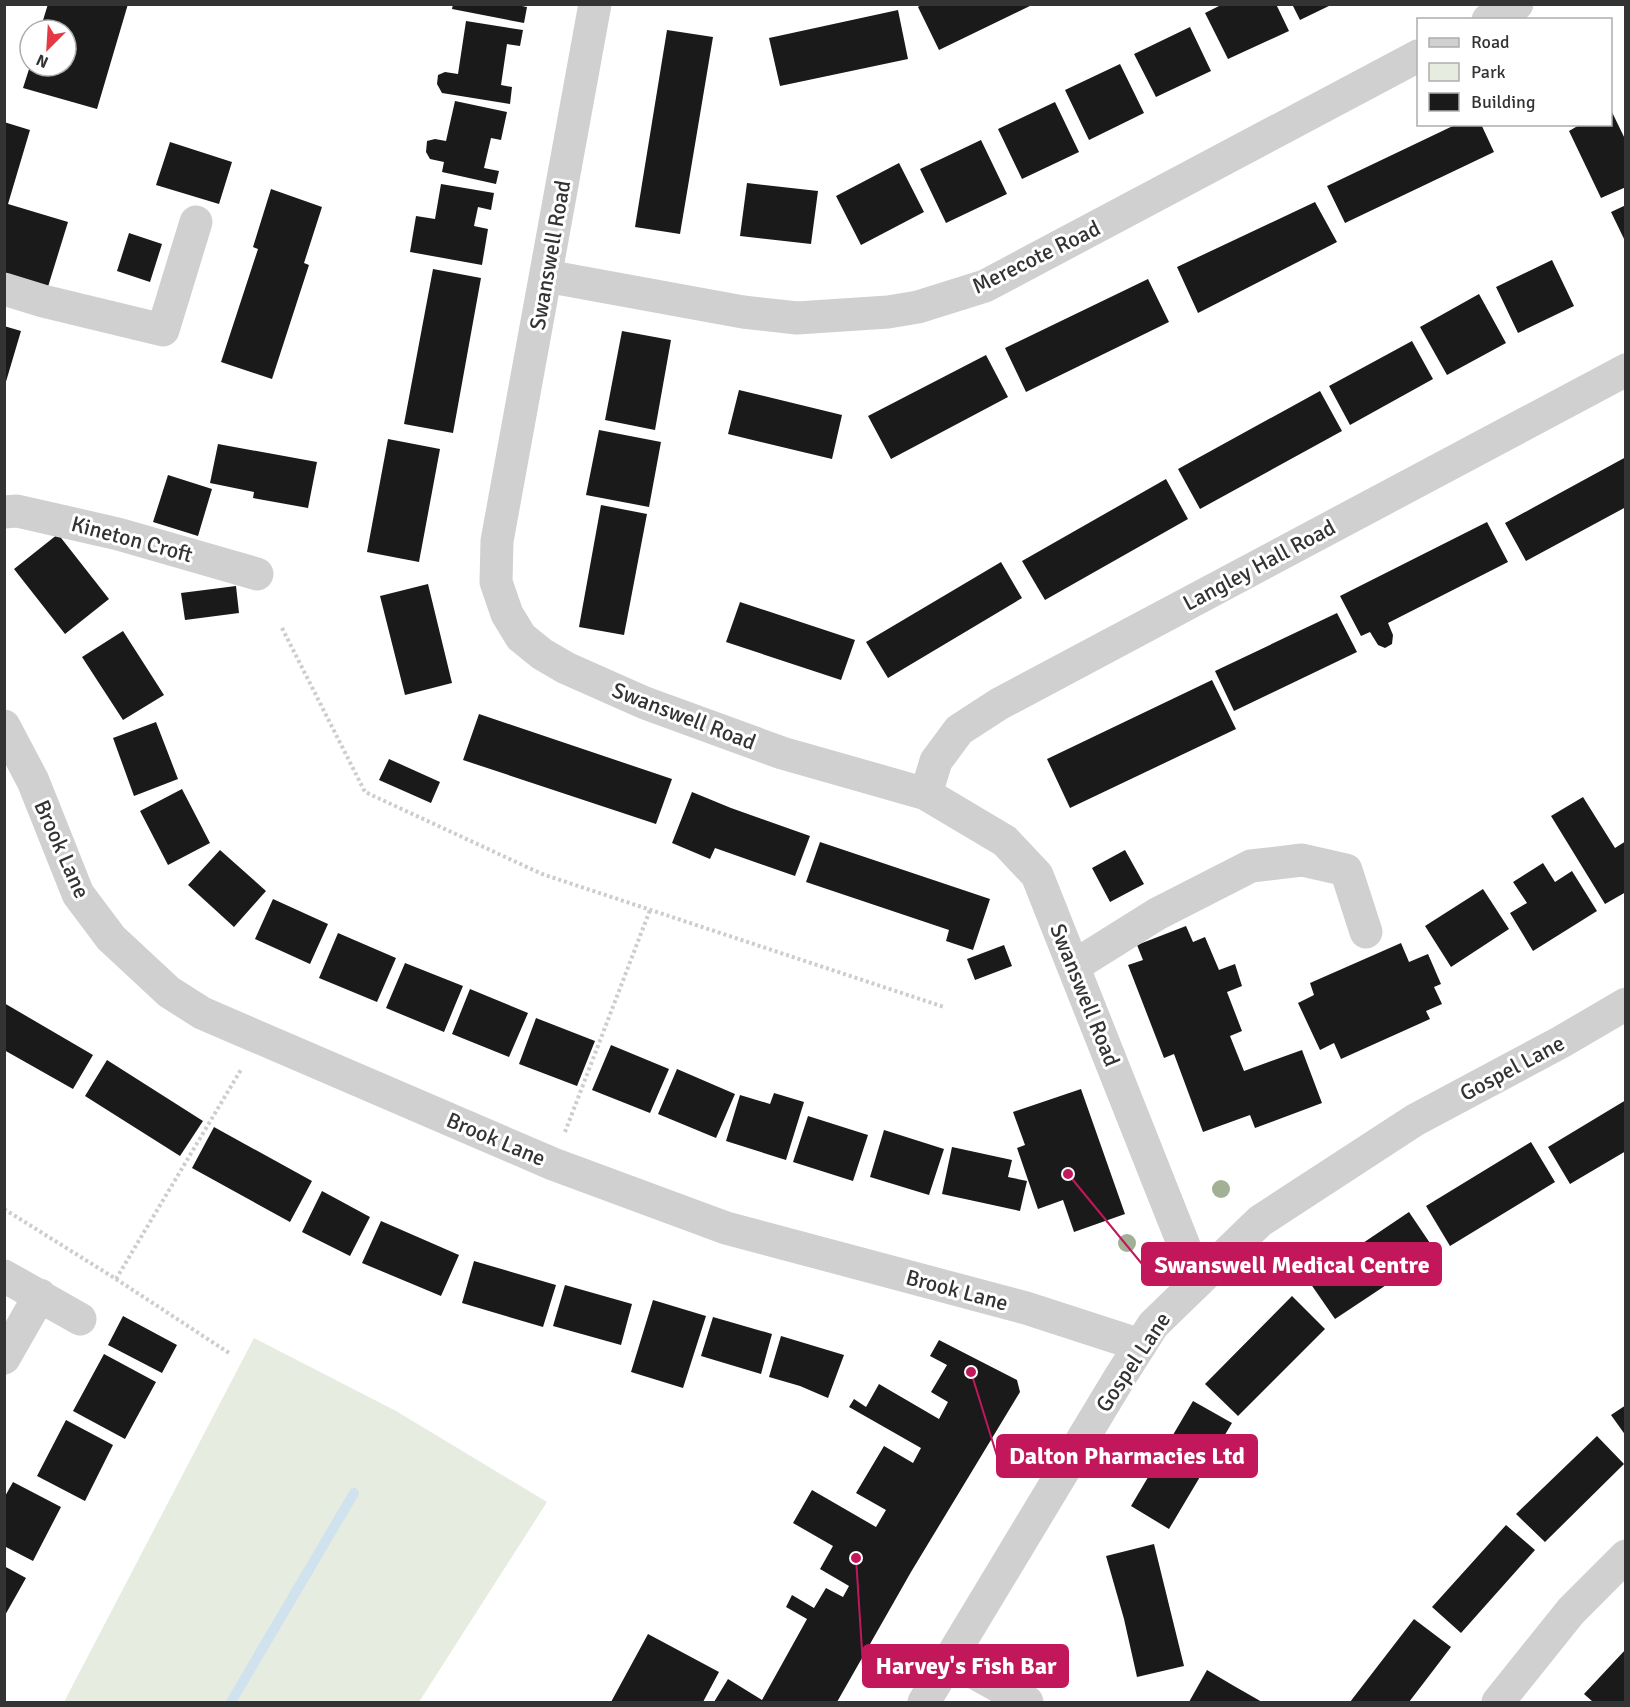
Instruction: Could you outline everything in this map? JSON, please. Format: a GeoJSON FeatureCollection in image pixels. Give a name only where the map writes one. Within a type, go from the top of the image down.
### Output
{"type":"FeatureCollection","features":[{"type":"Feature","properties":{"kind":"street","name":"Swanswell Road"},"geometry":{"type":"LineString","coordinates":[[595,4],[497,541],[496,582],[507,614],[521,637],[542,654],[566,668],[645,703],[782,753],[926,794],[1005,841],[1037,875],[1198,1281]]}},
{"type":"Feature","properties":{"kind":"street"},"geometry":{"type":"LineString","coordinates":[[1492,18],[1517,4]]}},
{"type":"Feature","properties":{"kind":"street","name":"Merecote Road"},"geometry":{"type":"LineString","coordinates":[[546,276],[743,312],[797,318],[888,312],[918,307],[986,286],[1417,58]]}},
{"type":"Feature","properties":{"kind":"street"},"geometry":{"type":"LineString","coordinates":[[4,289],[53,304],[163,330],[196,222]]}},
{"type":"Feature","properties":{"kind":"street","name":"Langley Hall Road"},"geometry":{"type":"LineString","coordinates":[[926,794],[936,762],[959,730],[999,704],[1626,370]]}},
{"type":"Feature","properties":{"kind":"street","name":"Kineton Croft"},"geometry":{"type":"LineString","coordinates":[[4,512],[17,511],[118,534],[257,574]]}},
{"type":"Feature","properties":{"kind":"street","name":"Brook Lane"},"geometry":{"type":"LineString","coordinates":[[4,726],[33,781],[78,894],[111,938],[169,992],[202,1013],[553,1164],[726,1228],[1026,1308],[1140,1345]]}},
{"type":"Feature","properties":{"kind":"street"},"geometry":{"type":"LineString","coordinates":[[1074,966],[1157,914],[1251,866],[1302,860],[1346,870],[1366,932]]}},
{"type":"Feature","properties":{"kind":"street","name":"Gospel Lane"},"geometry":{"type":"LineString","coordinates":[[924,1702],[1152,1325],[1260,1221],[1415,1120],[1626,1005]]}},
{"type":"Feature","properties":{"kind":"street"},"geometry":{"type":"LineString","coordinates":[[4,1276],[80,1319]]}},
{"type":"Feature","properties":{"kind":"street"},"geometry":{"type":"LineString","coordinates":[[4,1358],[40,1295]]}},
{"type":"Feature","properties":{"kind":"street"},"geometry":{"type":"LineString","coordinates":[[1498,1702],[1571,1611],[1626,1556]]}},
{"type":"Feature","properties":{"kind":"street"},"geometry":{"type":"LineString","coordinates":[[950,1659],[1027,1702]]}},
{"type":"Feature","properties":{"kind":"path"},"geometry":{"type":"LineString","coordinates":[[282,628],[365,792],[542,874],[944,1007]]}},
{"type":"Feature","properties":{"kind":"path"},"geometry":{"type":"LineString","coordinates":[[553,1164],[650,910]]}},
{"type":"Feature","properties":{"kind":"path"},"geometry":{"type":"LineString","coordinates":[[116,1279],[260,1039]]}},
{"type":"Feature","properties":{"kind":"path"},"geometry":{"type":"LineString","coordinates":[[4,1209],[229,1353]]}},
{"type":"Feature","properties":{"kind":"green space"},"geometry":{"type":"Polygon","coordinates":[[[254,1338],[396,1411],[547,1502],[419,1702],[64,1702],[254,1338]]]}},
{"type":"Feature","properties":{"kind":"building"},"geometry":{"type":"Polygon","coordinates":[[[48,4],[128,4],[97,109],[23,88],[26,78],[78,78],[78,18],[44,18],[48,4]]]}},
{"type":"Feature","properties":{"kind":"building"},"geometry":{"type":"Polygon","coordinates":[[[453,4],[512,4],[527,7],[524,23],[452,9],[453,4]]]}},
{"type":"Feature","properties":{"kind":"building"},"geometry":{"type":"Polygon","coordinates":[[[922,4],[1034,4],[939,50],[918,7],[922,4]]]}},
{"type":"Feature","properties":{"kind":"building"},"geometry":{"type":"Polygon","coordinates":[[[1223,4],[1276,4],[1289,31],[1228,59],[1205,13],[1223,4]]]}},
{"type":"Feature","properties":{"kind":"building"},"geometry":{"type":"Polygon","coordinates":[[[1292,4],[1333,4],[1300,20],[1292,4]]]}},
{"type":"Feature","properties":{"kind":"building"},"geometry":{"type":"Polygon","coordinates":[[[898,10],[908,59],[780,86],[769,38],[898,10]]]}},
{"type":"Feature","properties":{"kind":"building"},"geometry":{"type":"Polygon","coordinates":[[[466,21],[523,30],[520,46],[507,44],[501,85],[512,87],[510,104],[442,93],[437,84],[438,75],[445,72],[458,74],[466,21]]]}},
{"type":"Feature","properties":{"kind":"building"},"geometry":{"type":"Polygon","coordinates":[[[1190,27],[1211,71],[1156,97],[1134,54],[1190,27]]]}},
{"type":"Feature","properties":{"kind":"building"},"geometry":{"type":"Polygon","coordinates":[[[667,30],[713,37],[680,234],[635,227],[667,30]]]}},
{"type":"Feature","properties":{"kind":"building"},"geometry":{"type":"Polygon","coordinates":[[[1120,64],[1144,113],[1089,140],[1065,90],[1120,64]]]}},
{"type":"Feature","properties":{"kind":"building"},"geometry":{"type":"Polygon","coordinates":[[[455,101],[507,112],[501,140],[491,138],[484,168],[499,171],[496,184],[442,172],[444,162],[430,159],[426,152],[427,141],[435,139],[446,141],[455,101]]]}},
{"type":"Feature","properties":{"kind":"building"},"geometry":{"type":"Polygon","coordinates":[[[1055,102],[1079,152],[1022,179],[998,129],[1055,102]]]}},
{"type":"Feature","properties":{"kind":"building"},"geometry":{"type":"Polygon","coordinates":[[[1612,112],[1626,141],[1626,187],[1601,198],[1569,131],[1578,126],[1612,126],[1612,112]]]}},
{"type":"Feature","properties":{"kind":"building"},"geometry":{"type":"Polygon","coordinates":[[[4,122],[30,130],[8,204],[68,222],[47,290],[4,277],[4,122]]]}},
{"type":"Feature","properties":{"kind":"building"},"geometry":{"type":"Polygon","coordinates":[[[1453,126],[1482,126],[1494,152],[1345,223],[1327,186],[1453,126]]]}},
{"type":"Feature","properties":{"kind":"building"},"geometry":{"type":"Polygon","coordinates":[[[981,140],[1007,194],[946,223],[920,169],[981,140]]]}},
{"type":"Feature","properties":{"kind":"building"},"geometry":{"type":"Polygon","coordinates":[[[170,142],[232,162],[219,204],[156,185],[170,142]]]}},
{"type":"Feature","properties":{"kind":"building"},"geometry":{"type":"Polygon","coordinates":[[[899,163],[924,212],[861,245],[836,196],[899,163]]]}},
{"type":"Feature","properties":{"kind":"building"},"geometry":{"type":"Polygon","coordinates":[[[747,183],[818,191],[811,244],[740,236],[747,183]]]}},
{"type":"Feature","properties":{"kind":"building"},"geometry":{"type":"Polygon","coordinates":[[[441,184],[494,193],[491,210],[478,207],[474,226],[488,229],[482,265],[410,252],[416,216],[435,219],[441,184]]]}},
{"type":"Feature","properties":{"kind":"building"},"geometry":{"type":"Polygon","coordinates":[[[271,189],[322,207],[304,263],[309,265],[272,379],[221,362],[258,249],[253,247],[271,189]]]}},
{"type":"Feature","properties":{"kind":"building"},"geometry":{"type":"Polygon","coordinates":[[[1315,202],[1337,242],[1198,313],[1177,267],[1315,202]]]}},
{"type":"Feature","properties":{"kind":"building"},"geometry":{"type":"Polygon","coordinates":[[[1626,205],[1626,243],[1611,212],[1626,205]]]}},
{"type":"Feature","properties":{"kind":"building"},"geometry":{"type":"Polygon","coordinates":[[[129,233],[162,244],[150,282],[117,271],[129,233]]]}},
{"type":"Feature","properties":{"kind":"building"},"geometry":{"type":"Polygon","coordinates":[[[1552,260],[1574,306],[1518,333],[1496,287],[1552,260]]]}},
{"type":"Feature","properties":{"kind":"building"},"geometry":{"type":"Polygon","coordinates":[[[433,269],[481,278],[453,433],[404,424],[433,269]]]}},
{"type":"Feature","properties":{"kind":"building"},"geometry":{"type":"Polygon","coordinates":[[[1148,279],[1169,322],[1026,392],[1005,348],[1148,279]]]}},
{"type":"Feature","properties":{"kind":"building"},"geometry":{"type":"Polygon","coordinates":[[[1479,294],[1506,343],[1447,375],[1420,327],[1479,294]]]}},
{"type":"Feature","properties":{"kind":"building"},"geometry":{"type":"Polygon","coordinates":[[[4,326],[21,331],[5,385],[4,385],[4,326]]]}},
{"type":"Feature","properties":{"kind":"building"},"geometry":{"type":"Polygon","coordinates":[[[622,331],[671,340],[655,430],[605,420],[622,331]]]}},
{"type":"Feature","properties":{"kind":"building"},"geometry":{"type":"Polygon","coordinates":[[[1412,341],[1433,379],[1350,425],[1329,386],[1412,341]]]}},
{"type":"Feature","properties":{"kind":"building"},"geometry":{"type":"Polygon","coordinates":[[[986,355],[1008,397],[891,459],[868,416],[986,355]]]}},
{"type":"Feature","properties":{"kind":"building"},"geometry":{"type":"Polygon","coordinates":[[[739,390],[842,415],[832,459],[728,434],[739,390]]]}},
{"type":"Feature","properties":{"kind":"building"},"geometry":{"type":"Polygon","coordinates":[[[1320,391],[1342,431],[1200,509],[1178,469],[1320,391]]]}},
{"type":"Feature","properties":{"kind":"building"},"geometry":{"type":"Polygon","coordinates":[[[599,430],[661,442],[649,507],[586,495],[599,430]]]}},
{"type":"Feature","properties":{"kind":"building"},"geometry":{"type":"Polygon","coordinates":[[[388,439],[440,449],[419,562],[367,552],[388,439]]]}},
{"type":"Feature","properties":{"kind":"building"},"geometry":{"type":"Polygon","coordinates":[[[218,444],[317,462],[308,508],[253,498],[254,492],[210,483],[218,444]]]}},
{"type":"Feature","properties":{"kind":"building"},"geometry":{"type":"Polygon","coordinates":[[[1626,457],[1626,507],[1526,561],[1505,523],[1626,457]]]}},
{"type":"Feature","properties":{"kind":"building"},"geometry":{"type":"Polygon","coordinates":[[[168,475],[212,489],[198,536],[153,522],[168,475]]]}},
{"type":"Feature","properties":{"kind":"building"},"geometry":{"type":"Polygon","coordinates":[[[1166,479],[1188,519],[1045,600],[1022,561],[1166,479]]]}},
{"type":"Feature","properties":{"kind":"building"},"geometry":{"type":"Polygon","coordinates":[[[601,505],[647,514],[624,635],[579,627],[601,505]]]}},
{"type":"Feature","properties":{"kind":"building"},"geometry":{"type":"Polygon","coordinates":[[[1487,522],[1508,562],[1388,623],[1393,635],[1392,644],[1385,648],[1378,645],[1370,632],[1361,636],[1340,596],[1487,522]]]}},
{"type":"Feature","properties":{"kind":"building"},"geometry":{"type":"Polygon","coordinates":[[[58,534],[109,599],[65,634],[14,569],[58,534]]]}},
{"type":"Feature","properties":{"kind":"building"},"geometry":{"type":"Polygon","coordinates":[[[1001,562],[1022,598],[888,678],[866,642],[1001,562]]]}},
{"type":"Feature","properties":{"kind":"building"},"geometry":{"type":"Polygon","coordinates":[[[428,584],[452,683],[405,695],[380,596],[428,584]]]}},
{"type":"Feature","properties":{"kind":"building"},"geometry":{"type":"Polygon","coordinates":[[[236,586],[239,613],[185,620],[181,593],[236,586]]]}},
{"type":"Feature","properties":{"kind":"building"},"geometry":{"type":"Polygon","coordinates":[[[740,602],[855,640],[841,680],[726,642],[740,602]]]}},
{"type":"Feature","properties":{"kind":"building"},"geometry":{"type":"Polygon","coordinates":[[[1337,613],[1357,652],[1234,711],[1215,671],[1337,613]]]}},
{"type":"Feature","properties":{"kind":"building"},"geometry":{"type":"Polygon","coordinates":[[[123,631],[164,695],[123,720],[82,657],[123,631]]]}},
{"type":"Feature","properties":{"kind":"building"},"geometry":{"type":"Polygon","coordinates":[[[1212,680],[1236,729],[1070,808],[1047,759],[1212,680]]]}},
{"type":"Feature","properties":{"kind":"building"},"geometry":{"type":"Polygon","coordinates":[[[479,714],[672,779],[656,824],[463,760],[479,714]]]}},
{"type":"Feature","properties":{"kind":"building"},"geometry":{"type":"Polygon","coordinates":[[[156,722],[178,779],[134,796],[113,738],[156,722]]]}},
{"type":"Feature","properties":{"kind":"building"},"geometry":{"type":"Polygon","coordinates":[[[389,759],[440,782],[431,803],[379,780],[389,759]]]}},
{"type":"Feature","properties":{"kind":"building"},"geometry":{"type":"Polygon","coordinates":[[[182,789],[210,843],[168,865],[140,811],[182,789]]]}},
{"type":"Feature","properties":{"kind":"building"},"geometry":{"type":"Polygon","coordinates":[[[692,792],[810,836],[795,876],[715,848],[710,859],[672,843],[692,792]]]}},
{"type":"Feature","properties":{"kind":"building"},"geometry":{"type":"Polygon","coordinates":[[[1583,797],[1615,848],[1626,841],[1626,892],[1605,904],[1551,816],[1583,797]]]}},
{"type":"Feature","properties":{"kind":"building"},"geometry":{"type":"Polygon","coordinates":[[[820,842],[990,899],[973,950],[946,941],[949,930],[806,882],[820,842]]]}},
{"type":"Feature","properties":{"kind":"building"},"geometry":{"type":"Polygon","coordinates":[[[220,850],[266,891],[234,927],[188,885],[220,850]]]}},
{"type":"Feature","properties":{"kind":"building"},"geometry":{"type":"Polygon","coordinates":[[[1125,850],[1144,884],[1110,902],[1092,868],[1125,850]]]}},
{"type":"Feature","properties":{"kind":"building"},"geometry":{"type":"Polygon","coordinates":[[[1543,863],[1555,882],[1572,871],[1597,911],[1533,951],[1510,913],[1527,903],[1513,882],[1543,863]]]}},
{"type":"Feature","properties":{"kind":"building"},"geometry":{"type":"Polygon","coordinates":[[[1483,889],[1509,929],[1451,967],[1425,926],[1483,889]]]}},
{"type":"Feature","properties":{"kind":"building"},"geometry":{"type":"Polygon","coordinates":[[[273,899],[328,924],[310,964],[255,939],[273,899]]]}},
{"type":"Feature","properties":{"kind":"building"},"geometry":{"type":"Polygon","coordinates":[[[1186,926],[1193,942],[1205,937],[1219,970],[1235,964],[1242,986],[1227,992],[1242,1031],[1230,1036],[1244,1071],[1302,1050],[1322,1103],[1255,1128],[1250,1115],[1203,1132],[1174,1054],[1164,1058],[1128,965],[1143,960],[1137,945],[1186,926]]]}},
{"type":"Feature","properties":{"kind":"building"},"geometry":{"type":"Polygon","coordinates":[[[338,933],[396,958],[377,1002],[319,978],[338,933]]]}},
{"type":"Feature","properties":{"kind":"building"},"geometry":{"type":"Polygon","coordinates":[[[1401,943],[1409,962],[1428,954],[1441,984],[1434,987],[1442,1004],[1426,1011],[1430,1019],[1341,1059],[1334,1043],[1320,1050],[1298,1003],[1314,995],[1310,983],[1401,943]]]}},
{"type":"Feature","properties":{"kind":"building"},"geometry":{"type":"Polygon","coordinates":[[[1004,945],[1012,966],[975,980],[967,959],[1004,945]]]}},
{"type":"Feature","properties":{"kind":"building"},"geometry":{"type":"Polygon","coordinates":[[[405,963],[463,986],[444,1032],[386,1008],[405,963]]]}},
{"type":"Feature","properties":{"kind":"building"},"geometry":{"type":"Polygon","coordinates":[[[470,989],[528,1013],[509,1057],[452,1034],[470,989]]]}},
{"type":"Feature","properties":{"kind":"building"},"geometry":{"type":"Polygon","coordinates":[[[4,1003],[93,1055],[73,1089],[4,1050],[4,1003]]]}},
{"type":"Feature","properties":{"kind":"building"},"geometry":{"type":"Polygon","coordinates":[[[536,1018],[595,1041],[577,1086],[519,1064],[536,1018]]]}},
{"type":"Feature","properties":{"kind":"building"},"geometry":{"type":"Polygon","coordinates":[[[611,1045],[669,1069],[650,1113],[592,1090],[611,1045]]]}},
{"type":"Feature","properties":{"kind":"building"},"geometry":{"type":"Polygon","coordinates":[[[107,1060],[203,1121],[180,1156],[85,1096],[107,1060]]]}},
{"type":"Feature","properties":{"kind":"building"},"geometry":{"type":"Polygon","coordinates":[[[677,1069],[735,1094],[716,1138],[658,1114],[677,1069]]]}},
{"type":"Feature","properties":{"kind":"building"},"geometry":{"type":"Polygon","coordinates":[[[1081,1089],[1125,1214],[1074,1232],[1063,1200],[1038,1209],[1017,1148],[1025,1145],[1013,1112],[1081,1089]]]}},
{"type":"Feature","properties":{"kind":"building"},"geometry":{"type":"Polygon","coordinates":[[[774,1093],[804,1102],[786,1160],[726,1141],[740,1095],[770,1104],[774,1093]]]}},
{"type":"Feature","properties":{"kind":"building"},"geometry":{"type":"Polygon","coordinates":[[[1626,1100],[1626,1151],[1570,1184],[1548,1147],[1626,1100]]]}},
{"type":"Feature","properties":{"kind":"building"},"geometry":{"type":"Polygon","coordinates":[[[808,1116],[868,1135],[853,1181],[793,1162],[808,1116]]]}},
{"type":"Feature","properties":{"kind":"building"},"geometry":{"type":"Polygon","coordinates":[[[214,1127],[312,1181],[290,1222],[192,1168],[214,1127]]]}},
{"type":"Feature","properties":{"kind":"building"},"geometry":{"type":"Polygon","coordinates":[[[884,1130],[944,1149],[929,1195],[870,1177],[884,1130]]]}},
{"type":"Feature","properties":{"kind":"building"},"geometry":{"type":"Polygon","coordinates":[[[1531,1142],[1555,1182],[1450,1246],[1426,1206],[1531,1142]]]}},
{"type":"Feature","properties":{"kind":"building"},"geometry":{"type":"Polygon","coordinates":[[[952,1147],[1012,1160],[1008,1177],[1027,1181],[1020,1211],[942,1194],[952,1147]]]}},
{"type":"Feature","properties":{"kind":"building"},"geometry":{"type":"Polygon","coordinates":[[[322,1191],[370,1217],[350,1256],[302,1232],[322,1191]]]}},
{"type":"Feature","properties":{"kind":"building"},"geometry":{"type":"Polygon","coordinates":[[[1409,1212],[1436,1252],[1335,1319],[1308,1280],[1409,1212]]]}},
{"type":"Feature","properties":{"kind":"building"},"geometry":{"type":"Polygon","coordinates":[[[381,1221],[459,1255],[441,1296],[362,1263],[381,1221]]]}},
{"type":"Feature","properties":{"kind":"building"},"geometry":{"type":"Polygon","coordinates":[[[474,1261],[556,1285],[543,1327],[462,1303],[474,1261]]]}},
{"type":"Feature","properties":{"kind":"building"},"geometry":{"type":"Polygon","coordinates":[[[565,1285],[632,1304],[621,1345],[553,1326],[565,1285]]]}},
{"type":"Feature","properties":{"kind":"building"},"geometry":{"type":"Polygon","coordinates":[[[1292,1296],[1325,1329],[1238,1416],[1205,1384],[1292,1296]]]}},
{"type":"Feature","properties":{"kind":"building"},"geometry":{"type":"Polygon","coordinates":[[[653,1300],[706,1316],[683,1388],[631,1372],[653,1300]]]}},
{"type":"Feature","properties":{"kind":"building"},"geometry":{"type":"Polygon","coordinates":[[[123,1316],[177,1345],[162,1373],[108,1345],[123,1316]]]}},
{"type":"Feature","properties":{"kind":"building"},"geometry":{"type":"Polygon","coordinates":[[[713,1317],[772,1334],[761,1374],[701,1356],[713,1317]]]}},
{"type":"Feature","properties":{"kind":"building"},"geometry":{"type":"Polygon","coordinates":[[[781,1336],[844,1355],[828,1398],[800,1386],[769,1377],[781,1336]]]}},
{"type":"Feature","properties":{"kind":"building"},"geometry":{"type":"Polygon","coordinates":[[[939,1340],[1017,1380],[1020,1392],[911,1572],[837,1702],[714,1702],[728,1679],[762,1700],[807,1619],[786,1607],[792,1595],[814,1608],[826,1588],[843,1597],[849,1586],[820,1569],[833,1546],[793,1523],[812,1490],[876,1527],[886,1510],[856,1493],[884,1446],[913,1463],[921,1448],[849,1407],[854,1399],[866,1407],[879,1384],[939,1419],[948,1402],[931,1392],[947,1365],[930,1356],[939,1340]]]}},
{"type":"Feature","properties":{"kind":"building"},"geometry":{"type":"Polygon","coordinates":[[[104,1354],[156,1382],[125,1439],[73,1411],[104,1354]]]}},
{"type":"Feature","properties":{"kind":"building"},"geometry":{"type":"Polygon","coordinates":[[[1193,1401],[1232,1423],[1169,1529],[1131,1506],[1193,1401]]]}},
{"type":"Feature","properties":{"kind":"building"},"geometry":{"type":"Polygon","coordinates":[[[1626,1405],[1626,1436],[1611,1415],[1626,1405]]]}},
{"type":"Feature","properties":{"kind":"building"},"geometry":{"type":"Polygon","coordinates":[[[66,1420],[113,1445],[85,1501],[37,1476],[66,1420]]]}},
{"type":"Feature","properties":{"kind":"building"},"geometry":{"type":"Polygon","coordinates":[[[1597,1436],[1624,1464],[1545,1542],[1516,1514],[1597,1436]]]}},
{"type":"Feature","properties":{"kind":"building"},"geometry":{"type":"Polygon","coordinates":[[[13,1482],[61,1507],[33,1561],[4,1546],[4,1498],[13,1482]]]}},
{"type":"Feature","properties":{"kind":"building"},"geometry":{"type":"Polygon","coordinates":[[[1506,1525],[1535,1550],[1461,1633],[1432,1607],[1506,1525]]]}},
{"type":"Feature","properties":{"kind":"building"},"geometry":{"type":"Polygon","coordinates":[[[1154,1544],[1184,1666],[1137,1677],[1124,1619],[1106,1556],[1154,1544]]]}},
{"type":"Feature","properties":{"kind":"building"},"geometry":{"type":"Polygon","coordinates":[[[4,1566],[26,1578],[4,1617],[4,1566]]]}},
{"type":"Feature","properties":{"kind":"building"},"geometry":{"type":"Polygon","coordinates":[[[1414,1619],[1451,1647],[1409,1702],[1350,1702],[1414,1619]]]}},
{"type":"Feature","properties":{"kind":"building"},"geometry":{"type":"Polygon","coordinates":[[[648,1634],[719,1672],[703,1702],[611,1702],[648,1634]]]}},
{"type":"Feature","properties":{"kind":"building"},"geometry":{"type":"Polygon","coordinates":[[[1626,1649],[1626,1702],[1593,1702],[1584,1694],[1626,1649]]]}},
{"type":"Feature","properties":{"kind":"building"},"geometry":{"type":"Polygon","coordinates":[[[1207,1670],[1234,1686],[1262,1702],[1189,1702],[1207,1670]]]}},
{"type":"Feature","properties":{"kind":"waterway"},"geometry":{"type":"LineString","coordinates":[[231,1702],[354,1493]]}},
{"type":"Feature","properties":{"kind":"place","name":"Swanswell Medical Centre"},"geometry":{"type":"Point","coordinates":[1068,1174]}},
{"type":"Feature","properties":{"kind":"place","name":"Dalton Pharmacies Ltd"},"geometry":{"type":"Point","coordinates":[971,1372]}},
{"type":"Feature","properties":{"kind":"place","name":"Harvey's Fish Bar"},"geometry":{"type":"Point","coordinates":[856,1558]}}]}
